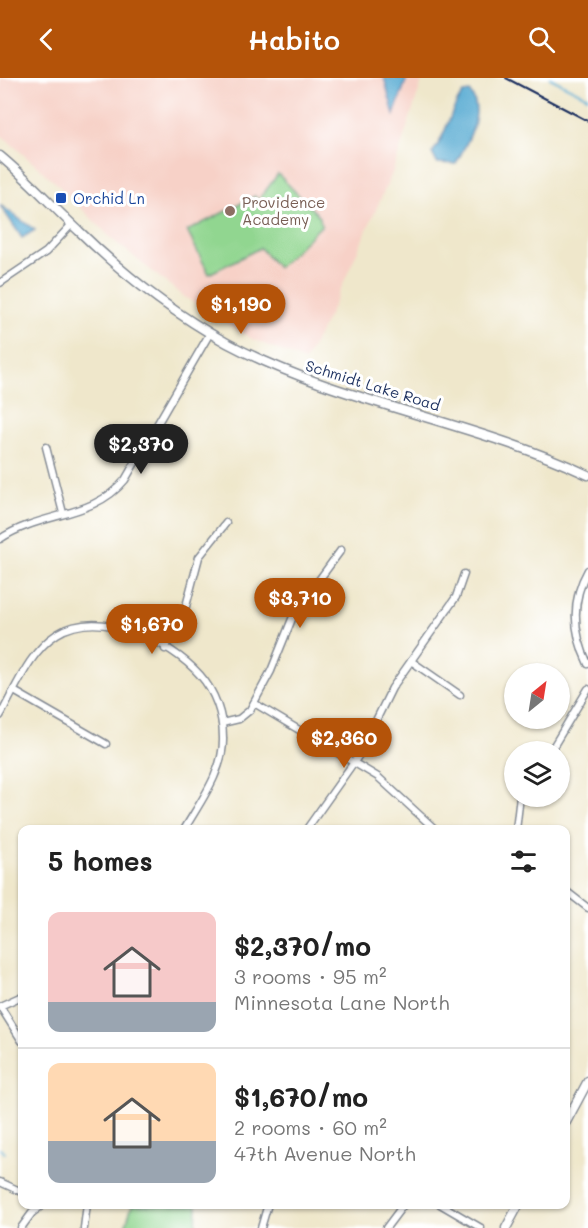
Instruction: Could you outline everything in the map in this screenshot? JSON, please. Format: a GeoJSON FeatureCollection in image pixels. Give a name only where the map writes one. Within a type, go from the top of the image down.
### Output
{"type":"FeatureCollection","features":[{"type":"Feature","properties":{"kind":"street","name":"Schmidt Lake Road"},"geometry":{"type":"LineString","coordinates":[[0,156],[72,225],[149,292],[210,333],[261,359],[319,384],[494,437],[588,475]]}},
{"type":"Feature","properties":{"kind":"street"},"geometry":{"type":"LineString","coordinates":[[0,283],[46,252],[72,225]]}},
{"type":"Feature","properties":{"kind":"street"},"geometry":{"type":"LineString","coordinates":[[0,539],[29,523],[103,500],[124,480],[210,333]]}},
{"type":"Feature","properties":{"kind":"street"},"geometry":{"type":"LineString","coordinates":[[46,447],[63,513]]}},
{"type":"Feature","properties":{"kind":"street"},"geometry":{"type":"LineString","coordinates":[[165,649],[185,609],[199,557],[226,523]]}},
{"type":"Feature","properties":{"kind":"street"},"geometry":{"type":"LineString","coordinates":[[222,723],[233,722],[246,716],[271,671],[294,614],[341,550]]}},
{"type":"Feature","properties":{"kind":"street"},"geometry":{"type":"LineString","coordinates":[[588,570],[579,590],[574,615],[576,632],[588,664]]}},
{"type":"Feature","properties":{"kind":"street"},"geometry":{"type":"LineString","coordinates":[[310,825],[355,762],[382,705],[456,597],[464,574]]}},
{"type":"Feature","properties":{"kind":"street"},"geometry":{"type":"LineString","coordinates":[[0,716],[38,651],[58,634],[83,624],[110,623],[135,632],[165,649],[200,675],[218,706],[222,723],[222,755],[187,825]]}},
{"type":"Feature","properties":{"kind":"street"},"geometry":{"type":"LineString","coordinates":[[411,661],[460,695]]}},
{"type":"Feature","properties":{"kind":"street"},"geometry":{"type":"LineString","coordinates":[[557,741],[588,689]]}},
{"type":"Feature","properties":{"kind":"street"},"geometry":{"type":"LineString","coordinates":[[14,691],[106,744]]}},
{"type":"Feature","properties":{"kind":"street"},"geometry":{"type":"LineString","coordinates":[[254,703],[378,777],[431,825]]}},
{"type":"Feature","properties":{"kind":"street"},"geometry":{"type":"LineString","coordinates":[[517,825],[519,807]]}},
{"type":"Feature","properties":{"kind":"street"},"geometry":{"type":"LineString","coordinates":[[570,894],[588,908]]}},
{"type":"Feature","properties":{"kind":"street"},"geometry":{"type":"LineString","coordinates":[[18,998],[0,1006],[18,1035]]}},
{"type":"Feature","properties":{"kind":"street"},"geometry":{"type":"LineString","coordinates":[[570,1115],[588,1082]]}},
{"type":"Feature","properties":{"kind":"street"},"geometry":{"type":"LineString","coordinates":[[0,1182],[18,1190]]}},
{"type":"Feature","properties":{"kind":"street"},"geometry":{"type":"LineString","coordinates":[[21,1228],[37,1209]]}},
{"type":"Feature","properties":{"kind":"street"},"geometry":{"type":"LineString","coordinates":[[84,1228],[86,1209]]}},
{"type":"Feature","properties":{"kind":"street"},"geometry":{"type":"LineString","coordinates":[[261,1228],[267,1209]]}},
{"type":"Feature","properties":{"kind":"street"},"geometry":{"type":"LineString","coordinates":[[386,1228],[400,1209]]}},
{"type":"Feature","properties":{"kind":"street"},"geometry":{"type":"LineString","coordinates":[[449,1209],[481,1228]]}},
{"type":"Feature","properties":{"kind":"street"},"geometry":{"type":"LineString","coordinates":[[506,1228],[516,1209]]}},
{"type":"Feature","properties":{"kind":"shaded area","name":"Providence Academy"},"geometry":{"type":"Polygon","coordinates":[[[0,78],[423,78],[393,171],[331,311],[305,361],[252,339],[183,296],[113,240],[56,183],[0,134],[0,78]]]}},
{"type":"Feature","properties":{"kind":"green space"},"geometry":{"type":"Polygon","coordinates":[[[278,174],[320,217],[321,226],[278,268],[260,248],[209,274],[187,231],[255,196],[258,201],[278,174]]]}},
{"type":"Feature","properties":{"kind":"green space"},"geometry":{"type":"Polygon","coordinates":[[[131,1209],[197,1209],[196,1228],[125,1228],[131,1209]]]}},
{"type":"Feature","properties":{"kind":"water"},"geometry":{"type":"Polygon","coordinates":[[[384,78],[407,78],[394,115],[385,81],[384,78]]]}},
{"type":"Feature","properties":{"kind":"water"},"geometry":{"type":"Polygon","coordinates":[[[470,92],[476,110],[469,138],[456,164],[437,163],[432,153],[441,139],[458,100],[463,93],[470,92]]]}},
{"type":"Feature","properties":{"kind":"water"},"geometry":{"type":"Polygon","coordinates":[[[0,205],[35,230],[22,238],[0,205]]]}},
{"type":"Feature","properties":{"kind":"waterway"},"geometry":{"type":"LineString","coordinates":[[550,78],[588,97]]}},
{"type":"Feature","properties":{"kind":"waterway"},"geometry":{"type":"LineString","coordinates":[[0,1149],[5,1153]]}},
{"type":"Feature","properties":{"kind":"railway"},"geometry":{"type":"LineString","coordinates":[[506,78],[588,121]]}},
{"type":"Feature","properties":{"kind":"place","name":"Orchid Ln"},"geometry":{"type":"Point","coordinates":[61,198]}},
{"type":"Feature","properties":{"kind":"place","name":"Providence Academy"},"geometry":{"type":"Point","coordinates":[230,211]}}]}
